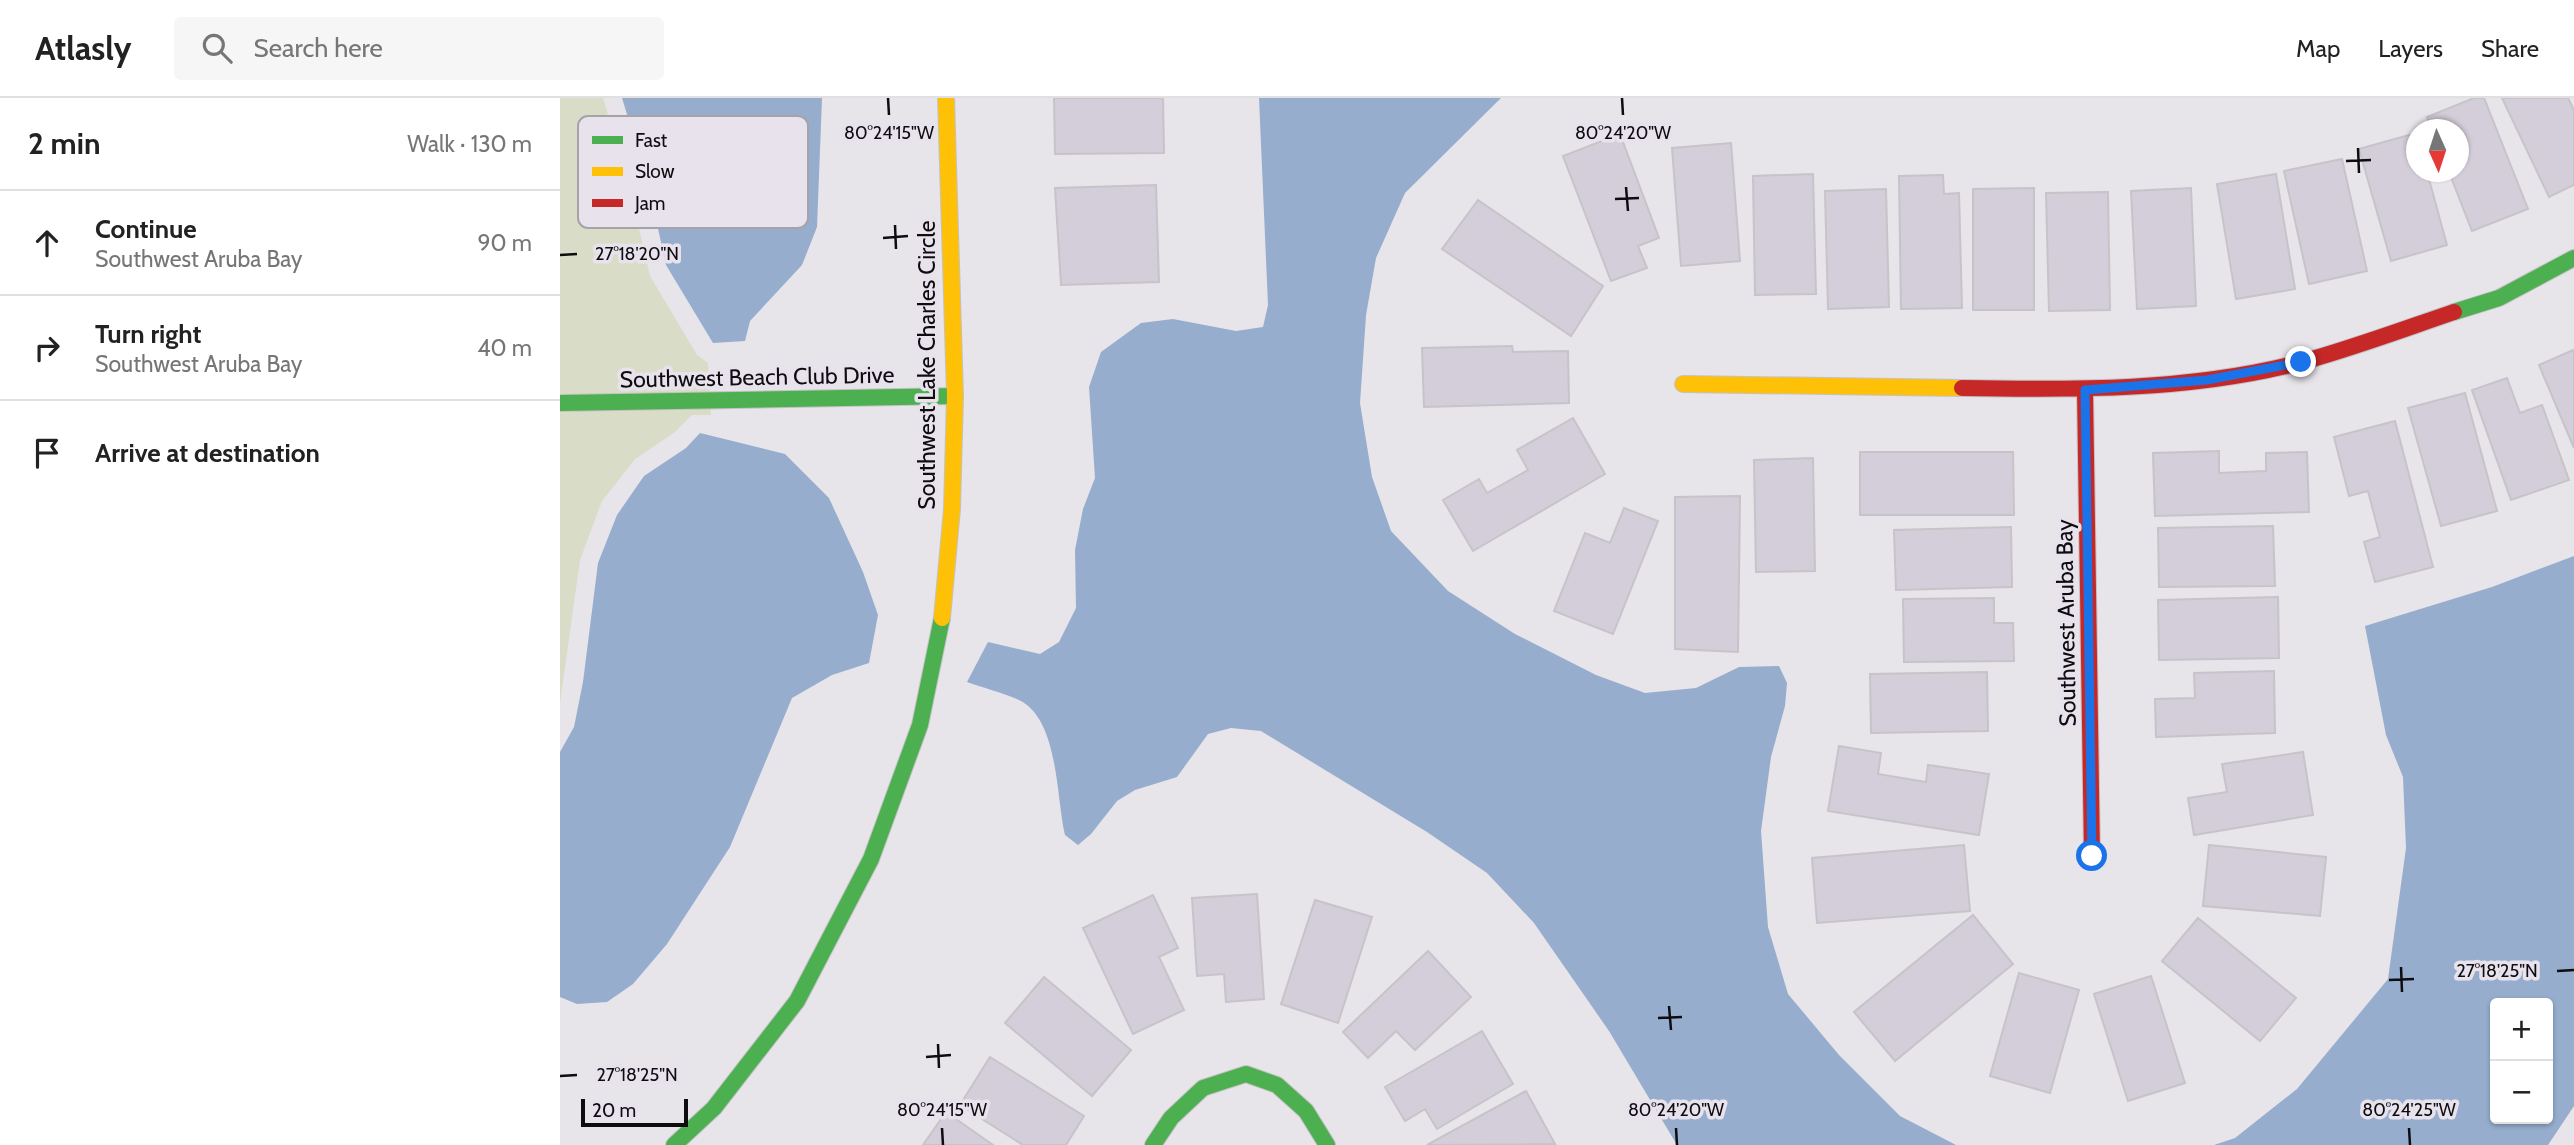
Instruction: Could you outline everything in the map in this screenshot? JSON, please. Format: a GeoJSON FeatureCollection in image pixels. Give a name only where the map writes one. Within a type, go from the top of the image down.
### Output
{"type":"FeatureCollection","features":[{"type":"Feature","properties":{"kind":"street","name":"Southwest Lake Charles Circle"},"geometry":{"type":"LineString","coordinates":[[674,1145],[714,1108],[797,1001],[871,859],[920,724],[944,609],[951,509],[955,396],[946,98]]}},
{"type":"Feature","properties":{"kind":"street"},"geometry":{"type":"LineString","coordinates":[[1683,384],[2085,390],[2207,380],[2301,362],[2499,298],[2574,258]]}},
{"type":"Feature","properties":{"kind":"street","name":"Southwest Aruba Bay"},"geometry":{"type":"LineString","coordinates":[[2085,390],[2092,856]]}},
{"type":"Feature","properties":{"kind":"street","name":"Southwest Beach Club Drive"},"geometry":{"type":"LineString","coordinates":[[560,403],[955,396]]}},
{"type":"Feature","properties":{"kind":"street"},"geometry":{"type":"LineString","coordinates":[[1153,1145],[1171,1118],[1203,1087],[1246,1074],[1277,1085],[1306,1111],[1327,1145]]}},
{"type":"Feature","properties":{"kind":"green space"},"geometry":{"type":"Polygon","coordinates":[[[560,98],[603,98],[608,116],[578,116],[578,228],[639,228],[650,276],[697,355],[708,363],[711,415],[692,415],[675,432],[635,459],[602,501],[580,560],[560,703],[560,98]]]}},
{"type":"Feature","properties":{"kind":"water"},"geometry":{"type":"Polygon","coordinates":[[[622,98],[822,98],[817,227],[802,265],[750,321],[745,341],[713,343],[666,265],[658,228],[808,228],[808,116],[628,116],[622,98]]]}},
{"type":"Feature","properties":{"kind":"water"},"geometry":{"type":"Polygon","coordinates":[[[1259,98],[1501,98],[1405,193],[1376,258],[1366,315],[1360,403],[1372,477],[1391,531],[1448,591],[1515,634],[1596,675],[1645,693],[1696,688],[1739,667],[1779,666],[1787,683],[1785,706],[1771,757],[1761,831],[1768,927],[1788,994],[1839,1055],[1900,1116],[1956,1145],[1677,1145],[1609,1031],[1534,923],[1487,873],[1427,832],[1261,731],[1231,728],[1208,734],[1177,777],[1135,790],[1117,801],[1091,834],[1078,845],[1065,835],[1054,761],[1042,724],[1032,710],[1019,700],[967,682],[988,642],[1040,654],[1059,642],[1076,608],[1075,550],[1083,509],[1095,478],[1089,387],[1101,352],[1141,323],[1173,319],[1236,331],[1263,327],[1268,305],[1259,98]]]}},
{"type":"Feature","properties":{"kind":"water"},"geometry":{"type":"Polygon","coordinates":[[[700,433],[785,454],[829,498],[863,572],[878,615],[869,663],[832,675],[792,698],[730,847],[667,944],[633,984],[607,1002],[577,1004],[560,997],[560,752],[574,727],[583,682],[598,563],[617,515],[644,476],[686,448],[700,433]]]}},
{"type":"Feature","properties":{"kind":"water"},"geometry":{"type":"Polygon","coordinates":[[[2574,556],[2574,1106],[2548,1145],[2214,1145],[2235,1138],[2297,1089],[2388,979],[2406,848],[2403,777],[2386,735],[2365,626],[2492,587],[2574,556]]]}},
{"type":"Feature","properties":{"kind":"building"},"geometry":{"type":"Polygon","coordinates":[[[1054,98],[1163,98],[1164,153],[1055,154],[1054,98]]]}},
{"type":"Feature","properties":{"kind":"building"},"geometry":{"type":"Polygon","coordinates":[[[2474,98],[2484,98],[2528,209],[2472,231],[2453,182],[2469,182],[2469,119],[2427,117],[2474,98]]]}},
{"type":"Feature","properties":{"kind":"building"},"geometry":{"type":"Polygon","coordinates":[[[2502,98],[2568,98],[2574,110],[2574,185],[2549,197],[2502,98]]]}},
{"type":"Feature","properties":{"kind":"building"},"geometry":{"type":"Polygon","coordinates":[[[1620,134],[1659,238],[1638,246],[1647,268],[1611,281],[1563,156],[1620,134]]]}},
{"type":"Feature","properties":{"kind":"building"},"geometry":{"type":"Polygon","coordinates":[[[2406,136],[2406,182],[2430,182],[2447,245],[2391,261],[2359,149],[2406,136]]]}},
{"type":"Feature","properties":{"kind":"building"},"geometry":{"type":"Polygon","coordinates":[[[1731,143],[1740,261],[1681,266],[1672,148],[1731,143]]]}},
{"type":"Feature","properties":{"kind":"building"},"geometry":{"type":"Polygon","coordinates":[[[2342,159],[2367,271],[2309,284],[2284,171],[2342,159]]]}},
{"type":"Feature","properties":{"kind":"building"},"geometry":{"type":"Polygon","coordinates":[[[1813,174],[1816,294],[1755,295],[1753,176],[1813,174]]]}},
{"type":"Feature","properties":{"kind":"building"},"geometry":{"type":"Polygon","coordinates":[[[2276,174],[2295,289],[2236,299],[2217,184],[2276,174]]]}},
{"type":"Feature","properties":{"kind":"building"},"geometry":{"type":"Polygon","coordinates":[[[1943,175],[1944,194],[1959,193],[1962,308],[1901,309],[1899,176],[1943,175]]]}},
{"type":"Feature","properties":{"kind":"building"},"geometry":{"type":"Polygon","coordinates":[[[1156,185],[1159,282],[1061,285],[1055,188],[1156,185]]]}},
{"type":"Feature","properties":{"kind":"building"},"geometry":{"type":"Polygon","coordinates":[[[2034,188],[2034,310],[1973,310],[1973,189],[2034,188]]]}},
{"type":"Feature","properties":{"kind":"building"},"geometry":{"type":"Polygon","coordinates":[[[2191,188],[2196,306],[2137,309],[2131,191],[2191,188]]]}},
{"type":"Feature","properties":{"kind":"building"},"geometry":{"type":"Polygon","coordinates":[[[1886,189],[1889,307],[1828,309],[1825,191],[1886,189]]]}},
{"type":"Feature","properties":{"kind":"building"},"geometry":{"type":"Polygon","coordinates":[[[2108,192],[2110,310],[2049,311],[2046,193],[2108,192]]]}},
{"type":"Feature","properties":{"kind":"building"},"geometry":{"type":"Polygon","coordinates":[[[1478,200],[1603,286],[1571,336],[1442,249],[1478,200]]]}},
{"type":"Feature","properties":{"kind":"building"},"geometry":{"type":"Polygon","coordinates":[[[1512,346],[1513,352],[1568,351],[1569,403],[1424,407],[1422,348],[1512,346]]]}},
{"type":"Feature","properties":{"kind":"building"},"geometry":{"type":"Polygon","coordinates":[[[2573,350],[2574,352],[2574,448],[2539,365],[2573,350]]]}},
{"type":"Feature","properties":{"kind":"building"},"geometry":{"type":"Polygon","coordinates":[[[2507,378],[2520,413],[2542,405],[2569,480],[2511,500],[2472,390],[2507,378]]]}},
{"type":"Feature","properties":{"kind":"building"},"geometry":{"type":"Polygon","coordinates":[[[2465,393],[2497,511],[2441,526],[2408,408],[2465,393]]]}},
{"type":"Feature","properties":{"kind":"building"},"geometry":{"type":"Polygon","coordinates":[[[1573,418],[1605,474],[1473,551],[1443,500],[1479,479],[1487,493],[1528,470],[1517,450],[1573,418]]]}},
{"type":"Feature","properties":{"kind":"building"},"geometry":{"type":"Polygon","coordinates":[[[2395,421],[2433,567],[2375,582],[2364,542],[2380,537],[2368,491],[2349,496],[2334,437],[2395,421]]]}},
{"type":"Feature","properties":{"kind":"building"},"geometry":{"type":"Polygon","coordinates":[[[2219,451],[2219,473],[2266,471],[2266,453],[2307,452],[2309,512],[2155,516],[2153,453],[2219,451]]]}},
{"type":"Feature","properties":{"kind":"building"},"geometry":{"type":"Polygon","coordinates":[[[1860,452],[2013,452],[2014,515],[1860,515],[1860,452]]]}},
{"type":"Feature","properties":{"kind":"building"},"geometry":{"type":"Polygon","coordinates":[[[1813,458],[1815,571],[1756,572],[1754,460],[1813,458]]]}},
{"type":"Feature","properties":{"kind":"building"},"geometry":{"type":"Polygon","coordinates":[[[1740,496],[1738,652],[1675,649],[1675,497],[1740,496]]]}},
{"type":"Feature","properties":{"kind":"building"},"geometry":{"type":"Polygon","coordinates":[[[1624,508],[1658,521],[1613,634],[1554,611],[1585,533],[1610,543],[1624,508]]]}},
{"type":"Feature","properties":{"kind":"building"},"geometry":{"type":"Polygon","coordinates":[[[2273,526],[2275,586],[2159,587],[2158,528],[2273,526]]]}},
{"type":"Feature","properties":{"kind":"building"},"geometry":{"type":"Polygon","coordinates":[[[2011,527],[2012,587],[1896,590],[1894,530],[2011,527]]]}},
{"type":"Feature","properties":{"kind":"building"},"geometry":{"type":"Polygon","coordinates":[[[2278,597],[2279,658],[2159,660],[2158,600],[2278,597]]]}},
{"type":"Feature","properties":{"kind":"building"},"geometry":{"type":"Polygon","coordinates":[[[1994,598],[1994,623],[2013,623],[2014,661],[1904,662],[1903,599],[1994,598]]]}},
{"type":"Feature","properties":{"kind":"building"},"geometry":{"type":"Polygon","coordinates":[[[2274,671],[2275,733],[2156,737],[2155,699],[2195,698],[2194,673],[2274,671]]]}},
{"type":"Feature","properties":{"kind":"building"},"geometry":{"type":"Polygon","coordinates":[[[1987,672],[1988,731],[1871,733],[1870,674],[1987,672]]]}},
{"type":"Feature","properties":{"kind":"building"},"geometry":{"type":"Polygon","coordinates":[[[1839,746],[1881,753],[1878,774],[1926,782],[1928,765],[1989,774],[1979,835],[1828,811],[1839,746]]]}},
{"type":"Feature","properties":{"kind":"building"},"geometry":{"type":"Polygon","coordinates":[[[2303,752],[2313,815],[2194,835],[2188,798],[2227,792],[2222,764],[2303,752]]]}},
{"type":"Feature","properties":{"kind":"building"},"geometry":{"type":"Polygon","coordinates":[[[1964,845],[1970,911],[1817,923],[1812,858],[1964,845]]]}},
{"type":"Feature","properties":{"kind":"building"},"geometry":{"type":"Polygon","coordinates":[[[2209,845],[2326,857],[2320,916],[2203,906],[2209,845]]]}},
{"type":"Feature","properties":{"kind":"building"},"geometry":{"type":"Polygon","coordinates":[[[1257,894],[1264,999],[1226,1002],[1224,974],[1197,976],[1192,898],[1257,894]]]}},
{"type":"Feature","properties":{"kind":"building"},"geometry":{"type":"Polygon","coordinates":[[[1153,895],[1178,948],[1159,957],[1184,1010],[1133,1034],[1083,928],[1153,895]]]}},
{"type":"Feature","properties":{"kind":"building"},"geometry":{"type":"Polygon","coordinates":[[[1315,900],[1372,917],[1338,1023],[1281,1004],[1315,900]]]}},
{"type":"Feature","properties":{"kind":"building"},"geometry":{"type":"Polygon","coordinates":[[[1973,915],[2013,964],[1895,1061],[1854,1012],[1973,915]]]}},
{"type":"Feature","properties":{"kind":"building"},"geometry":{"type":"Polygon","coordinates":[[[2198,918],[2296,998],[2260,1041],[2162,961],[2198,918]]]}},
{"type":"Feature","properties":{"kind":"building"},"geometry":{"type":"Polygon","coordinates":[[[1428,951],[1471,997],[1415,1050],[1396,1031],[1368,1058],[1343,1032],[1428,951]]]}},
{"type":"Feature","properties":{"kind":"building"},"geometry":{"type":"Polygon","coordinates":[[[2019,973],[2079,990],[2050,1093],[1990,1076],[2019,973]]]}},
{"type":"Feature","properties":{"kind":"building"},"geometry":{"type":"Polygon","coordinates":[[[2151,976],[2185,1083],[2128,1101],[2094,994],[2151,976]]]}},
{"type":"Feature","properties":{"kind":"building"},"geometry":{"type":"Polygon","coordinates":[[[1044,977],[1131,1050],[1092,1096],[1005,1023],[1044,977]]]}},
{"type":"Feature","properties":{"kind":"building"},"geometry":{"type":"Polygon","coordinates":[[[1482,1031],[1513,1084],[1437,1129],[1425,1109],[1405,1121],[1385,1087],[1482,1031]]]}},
{"type":"Feature","properties":{"kind":"building"},"geometry":{"type":"Polygon","coordinates":[[[990,1057],[1084,1116],[1066,1145],[1023,1145],[960,1105],[990,1057]]]}},
{"type":"Feature","properties":{"kind":"building"},"geometry":{"type":"Polygon","coordinates":[[[1526,1091],[1555,1144],[1427,1145],[1526,1091]]]}},
{"type":"Feature","properties":{"kind":"building"},"geometry":{"type":"Polygon","coordinates":[[[946,1112],[993,1145],[923,1145],[946,1112]]]}},
{"type":"Feature","properties":{"kind":"traffic: fast"},"geometry":{"type":"LineString","coordinates":[[2454,312],[2499,298],[2574,258]]}},
{"type":"Feature","properties":{"kind":"traffic: fast"},"geometry":{"type":"LineString","coordinates":[[560,403],[955,396]]}},
{"type":"Feature","properties":{"kind":"traffic: fast"},"geometry":{"type":"LineString","coordinates":[[674,1145],[714,1108],[797,1001],[871,859],[920,725],[942,618]]}},
{"type":"Feature","properties":{"kind":"traffic: fast"},"geometry":{"type":"LineString","coordinates":[[1153,1145],[1171,1118],[1203,1088],[1246,1074],[1277,1085],[1306,1111],[1327,1145]]}},
{"type":"Feature","properties":{"kind":"traffic: slow"},"geometry":{"type":"LineString","coordinates":[[942,618],[952,509],[955,396],[946,98]]}},
{"type":"Feature","properties":{"kind":"traffic: slow"},"geometry":{"type":"LineString","coordinates":[[1683,384],[1962,388]]}},
{"type":"Feature","properties":{"kind":"traffic: jam"},"geometry":{"type":"LineString","coordinates":[[1962,388],[2133,387],[2218,379],[2302,362],[2454,312]]}},
{"type":"Feature","properties":{"kind":"traffic: jam"},"geometry":{"type":"LineString","coordinates":[[2085,390],[2092,856]]}},
{"type":"Feature","properties":{"kind":"route"},"geometry":{"type":"LineString","coordinates":[[2092,856],[2085,390],[2207,380],[2301,362]]}}]}
